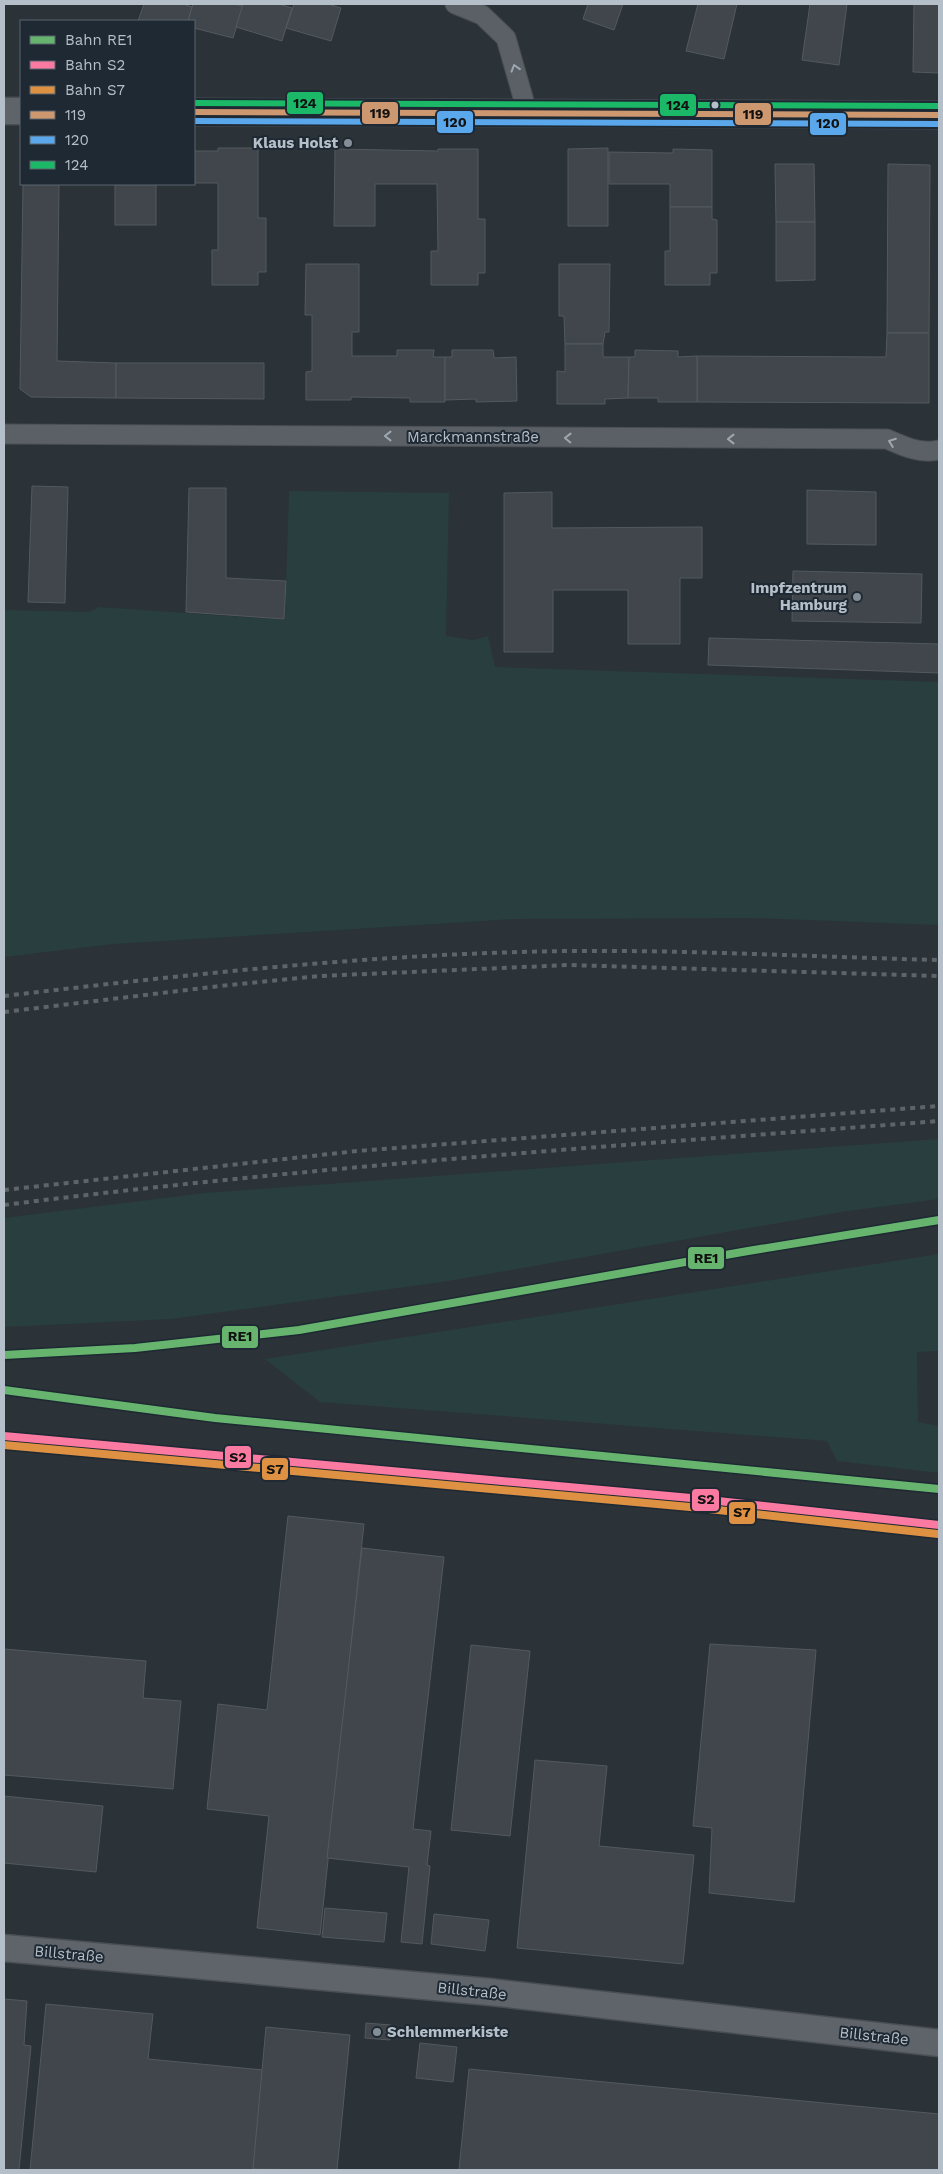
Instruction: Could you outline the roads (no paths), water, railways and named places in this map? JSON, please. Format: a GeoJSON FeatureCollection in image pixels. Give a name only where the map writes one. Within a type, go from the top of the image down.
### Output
{"type":"FeatureCollection","features":[{"type":"Feature","properties":{"kind":"street"},"geometry":{"type":"LineString","coordinates":[[455,4],[482,15],[506,38],[528,114]]}},
{"type":"Feature","properties":{"kind":"street"},"geometry":{"type":"LineString","coordinates":[[4,111],[20,111]]}},
{"type":"Feature","properties":{"kind":"street"},"geometry":{"type":"LineString","coordinates":[[195,112],[528,114],[723,112],[939,115]]}},
{"type":"Feature","properties":{"kind":"street","name":"Marckmannstraße"},"geometry":{"type":"LineString","coordinates":[[4,434],[887,439],[910,450],[920,452],[939,450]]}},
{"type":"Feature","properties":{"kind":"street","name":"Billstraße"},"geometry":{"type":"LineString","coordinates":[[4,1948],[490,1992],[939,2043]]}},
{"type":"Feature","properties":{"kind":"railway"},"geometry":{"type":"LineString","coordinates":[[4,996],[287,966],[358,960],[501,953],[572,951],[664,952],[939,960]]}},
{"type":"Feature","properties":{"kind":"railway"},"geometry":{"type":"LineString","coordinates":[[4,1012],[320,976],[569,965],[939,976]]}},
{"type":"Feature","properties":{"kind":"railway"},"geometry":{"type":"LineString","coordinates":[[4,1190],[357,1151],[939,1106]]}},
{"type":"Feature","properties":{"kind":"railway"},"geometry":{"type":"LineString","coordinates":[[4,1205],[120,1191],[354,1168],[939,1121]]}},
{"type":"Feature","properties":{"kind":"rail line","name":"RE1"},"geometry":{"type":"LineString","coordinates":[[4,1355],[135,1348],[299,1330],[748,1251],[939,1220]]}},
{"type":"Feature","properties":{"kind":"rail line","name":"RE1"},"geometry":{"type":"LineString","coordinates":[[4,1390],[215,1418],[939,1489]]}},
{"type":"Feature","properties":{"kind":"rail line","name":"S2"},"geometry":{"type":"LineString","coordinates":[[4,1436],[691,1498],[939,1525]]}},
{"type":"Feature","properties":{"kind":"rail line","name":"S7"},"geometry":{"type":"LineString","coordinates":[[4,1445],[690,1507],[938,1534]]}},
{"type":"Feature","properties":{"kind":"place","name":"Klaus Holst"},"geometry":{"type":"Point","coordinates":[348,143]}},
{"type":"Feature","properties":{"kind":"place","name":"Impfzentrum Hamburg"},"geometry":{"type":"Point","coordinates":[857,597]}},
{"type":"Feature","properties":{"kind":"place","name":"Schlemmerkiste"},"geometry":{"type":"Point","coordinates":[377,2032]}}]}
